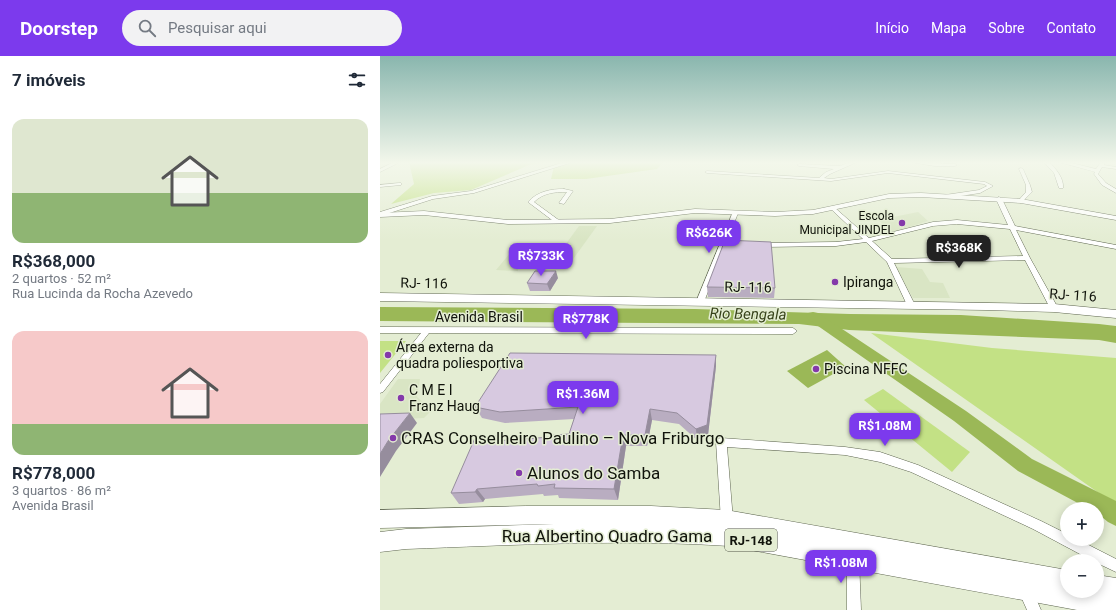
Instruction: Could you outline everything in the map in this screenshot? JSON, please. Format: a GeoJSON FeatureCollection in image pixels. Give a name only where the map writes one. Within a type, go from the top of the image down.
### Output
{"type":"FeatureCollection","features":[{"type":"Feature","properties":{"kind":"main road","name":"RJ- 116"},"geometry":{"type":"LineString","coordinates":[[380,297],[911,304],[1054,308],[1116,314]]}},
{"type":"Feature","properties":{"kind":"main road","name":"Rua Albertino Quadro Gama"},"geometry":{"type":"LineString","coordinates":[[380,519],[607,514],[672,515],[853,559],[1022,581],[1060,581]]}},
{"type":"Feature","properties":{"kind":"main road"},"geometry":{"type":"LineString","coordinates":[[406,539],[418,517]]}},
{"type":"Feature","properties":{"kind":"main road","name":"Rua Albertino Quadro Gama"},"geometry":{"type":"LineString","coordinates":[[380,542],[406,539],[588,534],[693,534],[728,528],[1022,581],[1116,606]]}},
{"type":"Feature","properties":{"kind":"main road"},"geometry":{"type":"LineString","coordinates":[[1104,587],[1116,589]]}},
{"type":"Feature","properties":{"kind":"street"},"geometry":{"type":"LineString","coordinates":[[380,215],[432,198],[472,192],[485,188]]}},
{"type":"Feature","properties":{"kind":"street"},"geometry":{"type":"LineString","coordinates":[[947,196],[980,191],[987,188]]}},
{"type":"Feature","properties":{"kind":"street"},"geometry":{"type":"LineString","coordinates":[[1021,201],[1029,192],[1028,188]]}},
{"type":"Feature","properties":{"kind":"street"},"geometry":{"type":"LineString","coordinates":[[558,222],[531,202],[537,196],[545,192],[570,191],[562,203]]}},
{"type":"Feature","properties":{"kind":"street"},"geometry":{"type":"LineString","coordinates":[[380,215],[424,212],[508,222],[558,222],[610,221],[689,211],[794,214],[834,209],[898,195],[947,196],[1021,201],[1116,218]]}},
{"type":"Feature","properties":{"kind":"street"},"geometry":{"type":"LineString","coordinates":[[999,199],[1027,258],[1054,308]]}},
{"type":"Feature","properties":{"kind":"street"},"geometry":{"type":"LineString","coordinates":[[834,209],[890,261],[911,304]]}},
{"type":"Feature","properties":{"kind":"street"},"geometry":{"type":"LineString","coordinates":[[700,302],[727,244],[735,213]]}},
{"type":"Feature","properties":{"kind":"street"},"geometry":{"type":"LineString","coordinates":[[752,244],[809,245],[869,240],[945,222],[1012,227],[1116,247]]}},
{"type":"Feature","properties":{"kind":"street"},"geometry":{"type":"LineString","coordinates":[[890,261],[1027,258]]}},
{"type":"Feature","properties":{"kind":"street","name":"Avenida Brasil"},"geometry":{"type":"LineString","coordinates":[[380,330],[793,331]]}},
{"type":"Feature","properties":{"kind":"street"},"geometry":{"type":"LineString","coordinates":[[380,390],[426,330]]}},
{"type":"Feature","properties":{"kind":"street"},"geometry":{"type":"LineString","coordinates":[[728,528],[720,442],[845,451],[880,457],[914,468],[1037,525],[1116,566]]}},
{"type":"Feature","properties":{"kind":"street"},"geometry":{"type":"LineString","coordinates":[[853,559],[854,610]]}},
{"type":"Feature","properties":{"kind":"street"},"geometry":{"type":"LineString","coordinates":[[1022,581],[1034,610]]}},
{"type":"Feature","properties":{"kind":"shaded area"},"geometry":{"type":"Polygon","coordinates":[[[410,188],[476,188],[471,190],[434,193],[391,204],[410,188]]]}},
{"type":"Feature","properties":{"kind":"shaded area","name":"Escola Municipal JINDEL"},"geometry":{"type":"Polygon","coordinates":[[[918,212],[928,221],[893,232],[878,220],[918,212]]]}},
{"type":"Feature","properties":{"kind":"shaded area"},"geometry":{"type":"Polygon","coordinates":[[[579,226],[597,226],[571,262],[552,263],[579,226]]]}},
{"type":"Feature","properties":{"kind":"shaded area"},"geometry":{"type":"Polygon","coordinates":[[[516,246],[543,246],[542,248],[549,249],[533,268],[518,269],[518,271],[496,270],[516,246]]]}},
{"type":"Feature","properties":{"kind":"shaded area"},"geometry":{"type":"Polygon","coordinates":[[[896,267],[922,269],[930,282],[943,283],[950,298],[913,298],[896,267]]]}},
{"type":"Feature","properties":{"kind":"shaded area"},"geometry":{"type":"Polygon","coordinates":[[[871,333],[992,348],[1116,358],[1116,505],[871,333]]]}},
{"type":"Feature","properties":{"kind":"shaded area","name":"Área externa da quadra poliesportiva"},"geometry":{"type":"Polygon","coordinates":[[[380,341],[406,341],[380,373],[380,341]]]}},
{"type":"Feature","properties":{"kind":"shaded area","name":"C M E I Franz Haug"},"geometry":{"type":"Polygon","coordinates":[[[398,379],[420,379],[417,397],[432,410],[424,418],[380,420],[380,404],[398,379]]]}},
{"type":"Feature","properties":{"kind":"shaded area"},"geometry":{"type":"Polygon","coordinates":[[[883,389],[970,452],[952,472],[864,400],[883,389]]]}},
{"type":"Feature","properties":{"kind":"water","name":"Rio Bengala"},"geometry":{"type":"Polygon","coordinates":[[[380,307],[695,309],[850,314],[961,315],[1116,326],[1116,343],[1099,340],[849,330],[799,324],[380,321],[380,307]]]}},
{"type":"Feature","properties":{"kind":"water","name":"Piscina NFFC"},"geometry":{"type":"Polygon","coordinates":[[[827,350],[846,367],[808,388],[787,371],[827,350]]]}},
{"type":"Feature","properties":{"kind":"building"},"geometry":{"type":"Polygon","coordinates":[[[725,240],[771,242],[775,288],[707,287],[725,240]]]}},
{"type":"Feature","properties":{"kind":"building"},"geometry":{"type":"Polygon","coordinates":[[[535,271],[556,271],[547,284],[527,283],[535,271]]]}},
{"type":"Feature","properties":{"kind":"building"},"geometry":{"type":"Polygon","coordinates":[[[510,353],[716,355],[707,425],[696,429],[677,413],[650,409],[645,435],[623,435],[614,489],[554,488],[555,484],[538,486],[537,484],[477,489],[475,492],[451,493],[475,438],[497,436],[496,441],[551,437],[553,435],[569,434],[578,407],[500,412],[475,407],[510,353]]]}},
{"type":"Feature","properties":{"kind":"building"},"geometry":{"type":"Polygon","coordinates":[[[410,413],[388,441],[380,454],[380,414],[410,413]]]}},
{"type":"Feature","properties":{"kind":"waterway"},"geometry":{"type":"LineString","coordinates":[[813,316],[960,416],[1025,465],[1110,509],[1116,515]]}},
{"type":"Feature","properties":{"kind":"place","name":"Escola Municipal JINDEL"},"geometry":{"type":"Point","coordinates":[902,223]}},
{"type":"Feature","properties":{"kind":"place","name":"Ipiranga"},"geometry":{"type":"Point","coordinates":[835,282]}},
{"type":"Feature","properties":{"kind":"place","name":"Área externa da quadra poliesportiva"},"geometry":{"type":"Point","coordinates":[388,355]}},
{"type":"Feature","properties":{"kind":"place","name":"Piscina NFFC"},"geometry":{"type":"Point","coordinates":[816,369]}},
{"type":"Feature","properties":{"kind":"place","name":"C M E I Franz Haug"},"geometry":{"type":"Point","coordinates":[401,398]}},
{"type":"Feature","properties":{"kind":"place","name":"CRAS Conselheiro Paulino – Nova Friburgo"},"geometry":{"type":"Point","coordinates":[393,438]}},
{"type":"Feature","properties":{"kind":"place","name":"Alunos do Samba"},"geometry":{"type":"Point","coordinates":[519,473]}}]}
